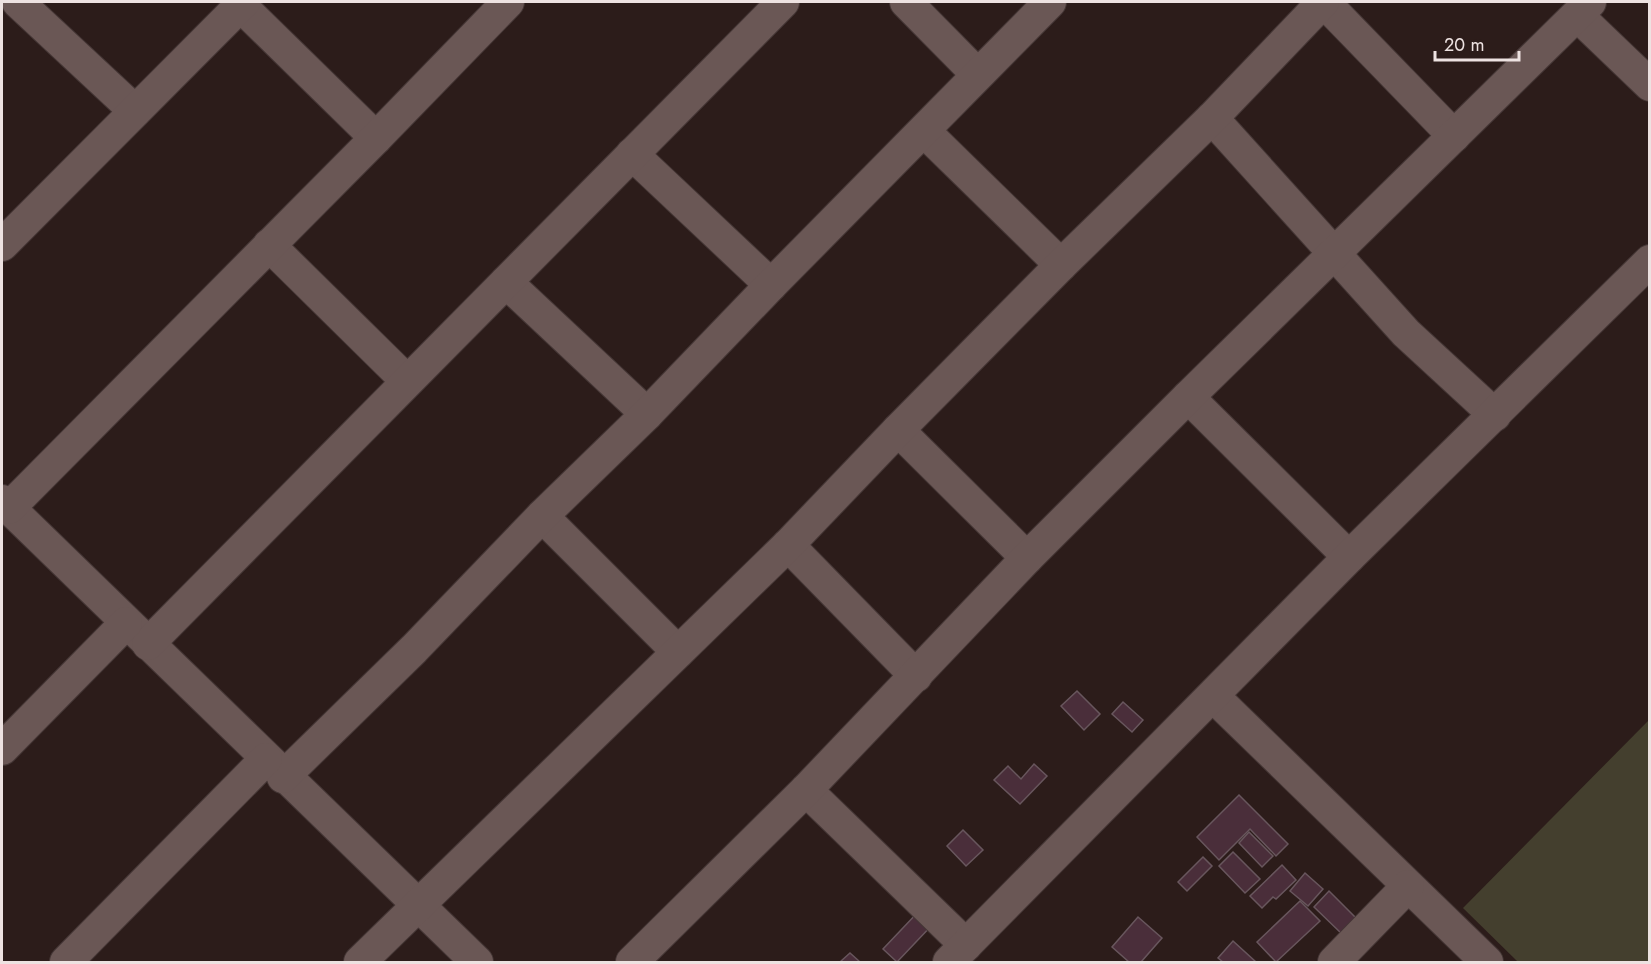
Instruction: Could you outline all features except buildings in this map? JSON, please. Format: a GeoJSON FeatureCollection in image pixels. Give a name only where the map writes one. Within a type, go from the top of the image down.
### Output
{"type":"FeatureCollection","features":[{"type":"Feature","properties":{"kind":"street"},"geometry":{"type":"LineString","coordinates":[[18,2],[135,111]]}},
{"type":"Feature","properties":{"kind":"street"},"geometry":{"type":"LineString","coordinates":[[2,749],[137,633],[407,381],[783,2]]}},
{"type":"Feature","properties":{"kind":"street"},"geometry":{"type":"LineString","coordinates":[[906,2],[977,74]]}},
{"type":"Feature","properties":{"kind":"street"},"geometry":{"type":"LineString","coordinates":[[66,963],[275,768],[414,649],[542,516],[647,414],[977,74],[1050,2]]}},
{"type":"Feature","properties":{"kind":"street"},"geometry":{"type":"LineString","coordinates":[[360,963],[788,545],[898,430],[1061,265],[1212,118],[1324,2],[1454,136]]}},
{"type":"Feature","properties":{"kind":"street"},"geometry":{"type":"LineString","coordinates":[[2,244],[242,3],[376,138]]}},
{"type":"Feature","properties":{"kind":"street"},"geometry":{"type":"LineString","coordinates":[[477,963],[5,504],[376,138],[493,7]]}},
{"type":"Feature","properties":{"kind":"street"},"geometry":{"type":"LineString","coordinates":[[632,963],[806,790],[1027,558],[1584,9],[1650,85]]}},
{"type":"Feature","properties":{"kind":"street"},"geometry":{"type":"LineString","coordinates":[[1212,118],[1406,333],[1495,415]]}},
{"type":"Feature","properties":{"kind":"street"},"geometry":{"type":"LineString","coordinates":[[924,131],[1061,265]]}},
{"type":"Feature","properties":{"kind":"street"},"geometry":{"type":"LineString","coordinates":[[632,154],[771,285]]}},
{"type":"Feature","properties":{"kind":"street"},"geometry":{"type":"LineString","coordinates":[[269,245],[407,381]]}},
{"type":"Feature","properties":{"kind":"street"},"geometry":{"type":"LineString","coordinates":[[806,790],[957,954],[1349,557],[1650,261]]}},
{"type":"Feature","properties":{"kind":"street"},"geometry":{"type":"LineString","coordinates":[[506,282],[647,414]]}},
{"type":"Feature","properties":{"kind":"street"},"geometry":{"type":"LineString","coordinates":[[1188,397],[1349,557]]}},
{"type":"Feature","properties":{"kind":"street"},"geometry":{"type":"LineString","coordinates":[[898,430],[1027,558]]}},
{"type":"Feature","properties":{"kind":"street"},"geometry":{"type":"LineString","coordinates":[[542,516],[678,652]]}},
{"type":"Feature","properties":{"kind":"street"},"geometry":{"type":"LineString","coordinates":[[788,545],[916,676]]}},
{"type":"Feature","properties":{"kind":"street"},"geometry":{"type":"LineString","coordinates":[[1213,696],[1487,963]]}},
{"type":"Feature","properties":{"kind":"street"},"geometry":{"type":"LineString","coordinates":[[1334,963],[1408,885]]}},
{"type":"Feature","properties":{"kind":"shaded area"},"geometry":{"type":"Polygon","coordinates":[[[1649,720],[1649,962],[1518,962],[1463,908],[1649,720]]]}}]}
